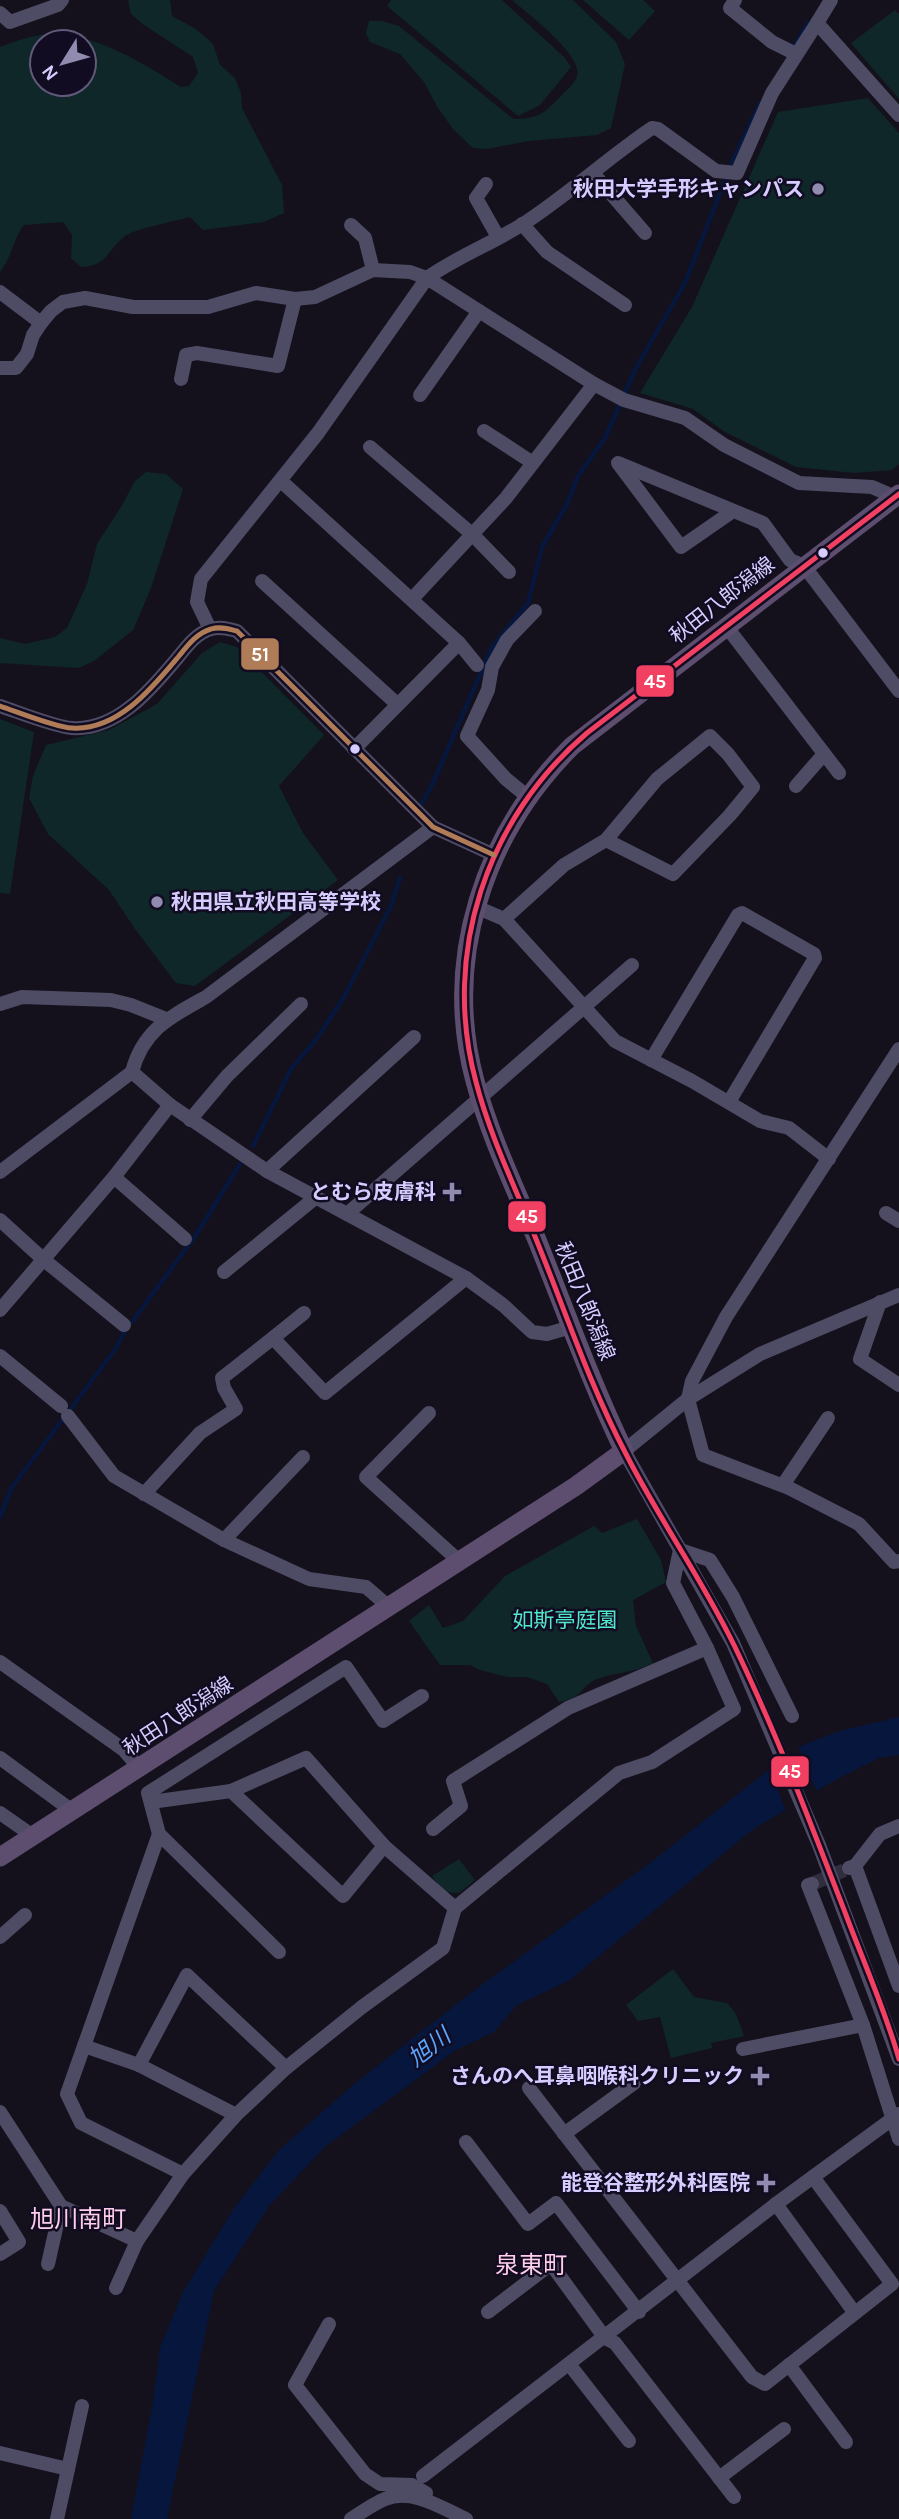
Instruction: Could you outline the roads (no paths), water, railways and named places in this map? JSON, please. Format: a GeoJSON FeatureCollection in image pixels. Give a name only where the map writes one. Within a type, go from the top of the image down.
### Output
{"type":"FeatureCollection","features":[{"type":"Feature","properties":{"kind":"main road","name":"秋田八郎潟線"},"geometry":{"type":"LineString","coordinates":[[0,1857],[576,1486],[624,1451],[571,1327],[480,1097],[469,1049],[464,993],[467,948],[475,906],[494,855],[528,797],[572,746],[897,495]]}},
{"type":"Feature","properties":{"kind":"street"},"geometry":{"type":"LineString","coordinates":[[0,13],[10,22],[58,5],[62,0]]}},
{"type":"Feature","properties":{"kind":"street"},"geometry":{"type":"LineString","coordinates":[[210,629],[197,602],[201,579],[318,433],[427,278],[522,224],[570,192],[652,128],[659,129],[722,172],[737,173],[772,93],[831,0]]}},
{"type":"Feature","properties":{"kind":"street"},"geometry":{"type":"LineString","coordinates":[[729,3],[772,42],[796,54]]}},
{"type":"Feature","properties":{"kind":"street"},"geometry":{"type":"LineString","coordinates":[[817,23],[899,115]]}},
{"type":"Feature","properties":{"kind":"street"},"geometry":{"type":"LineString","coordinates":[[593,173],[645,233]]}},
{"type":"Feature","properties":{"kind":"street"},"geometry":{"type":"LineString","coordinates":[[486,184],[476,198],[498,237]]}},
{"type":"Feature","properties":{"kind":"street"},"geometry":{"type":"LineString","coordinates":[[522,224],[547,252],[625,304]]}},
{"type":"Feature","properties":{"kind":"street"},"geometry":{"type":"LineString","coordinates":[[351,225],[365,239],[373,270]]}},
{"type":"Feature","properties":{"kind":"street"},"geometry":{"type":"LineString","coordinates":[[0,368],[16,368],[27,354],[33,335],[41,323],[62,302],[85,298],[133,307],[208,307],[256,293],[295,299],[315,297],[373,270],[410,272],[427,278],[594,384],[620,398],[685,418],[724,445],[799,483],[872,487],[897,495]]}},
{"type":"Feature","properties":{"kind":"street"},"geometry":{"type":"LineString","coordinates":[[0,292],[41,323]]}},
{"type":"Feature","properties":{"kind":"street"},"geometry":{"type":"LineString","coordinates":[[181,379],[186,355],[197,353],[278,366],[295,299]]}},
{"type":"Feature","properties":{"kind":"street"},"geometry":{"type":"LineString","coordinates":[[420,395],[479,312]]}},
{"type":"Feature","properties":{"kind":"street"},"geometry":{"type":"LineString","coordinates":[[412,599],[473,535],[594,384]]}},
{"type":"Feature","properties":{"kind":"street"},"geometry":{"type":"LineString","coordinates":[[484,431],[533,463]]}},
{"type":"Feature","properties":{"kind":"street"},"geometry":{"type":"LineString","coordinates":[[370,447],[473,535],[509,572]]}},
{"type":"Feature","properties":{"kind":"street"},"geometry":{"type":"LineString","coordinates":[[733,511],[681,547],[618,463],[763,523],[790,560],[804,566],[899,691]]}},
{"type":"Feature","properties":{"kind":"street"},"geometry":{"type":"LineString","coordinates":[[281,481],[459,643],[477,665]]}},
{"type":"Feature","properties":{"kind":"street"},"geometry":{"type":"LineString","coordinates":[[262,581],[397,704]]}},
{"type":"Feature","properties":{"kind":"street"},"geometry":{"type":"LineString","coordinates":[[528,797],[506,779],[467,736],[488,690],[492,667],[507,640],[535,611]]}},
{"type":"Feature","properties":{"kind":"street"},"geometry":{"type":"LineString","coordinates":[[726,626],[839,773]]}},
{"type":"Feature","properties":{"kind":"street"},"geometry":{"type":"LineString","coordinates":[[0,706],[72,728],[97,724],[131,708],[195,637],[221,627],[237,631],[433,827],[494,855]]}},
{"type":"Feature","properties":{"kind":"street"},"geometry":{"type":"LineString","coordinates":[[354,749],[459,643]]}},
{"type":"Feature","properties":{"kind":"street"},"geometry":{"type":"LineString","coordinates":[[505,919],[564,865],[606,839],[657,779],[710,736],[728,754],[753,787],[673,874],[606,839]]}},
{"type":"Feature","properties":{"kind":"street"},"geometry":{"type":"LineString","coordinates":[[796,786],[824,754]]}},
{"type":"Feature","properties":{"kind":"street"},"geometry":{"type":"LineString","coordinates":[[0,1172],[132,1072],[136,1057],[150,1034],[166,1019],[206,998],[433,827]]}},
{"type":"Feature","properties":{"kind":"street"},"geometry":{"type":"LineString","coordinates":[[475,906],[505,919],[615,1041],[760,1121],[789,1128],[829,1159]]}},
{"type":"Feature","properties":{"kind":"street"},"geometry":{"type":"LineString","coordinates":[[651,1060],[738,915],[742,913],[814,954],[815,958],[729,1102]]}},
{"type":"Feature","properties":{"kind":"street"},"geometry":{"type":"LineString","coordinates":[[347,1213],[632,965]]}},
{"type":"Feature","properties":{"kind":"street"},"geometry":{"type":"LineString","coordinates":[[0,1004],[22,997],[111,1000],[166,1019]]}},
{"type":"Feature","properties":{"kind":"street"},"geometry":{"type":"LineString","coordinates":[[190,1120],[227,1076],[301,1004]]}},
{"type":"Feature","properties":{"kind":"street"},"geometry":{"type":"LineString","coordinates":[[267,1171],[414,1037]]}},
{"type":"Feature","properties":{"kind":"street"},"geometry":{"type":"LineString","coordinates":[[899,1049],[726,1317],[692,1381],[688,1399],[703,1455],[783,1485],[859,1524],[894,1562],[899,1560]]}},
{"type":"Feature","properties":{"kind":"street"},"geometry":{"type":"LineString","coordinates":[[132,1072],[190,1120],[267,1171],[466,1278],[503,1305],[531,1332],[547,1334],[571,1327]]}},
{"type":"Feature","properties":{"kind":"street"},"geometry":{"type":"LineString","coordinates":[[0,1310],[114,1177],[170,1105]]}},
{"type":"Feature","properties":{"kind":"street"},"geometry":{"type":"LineString","coordinates":[[114,1177],[185,1239]]}},
{"type":"Feature","properties":{"kind":"street"},"geometry":{"type":"LineString","coordinates":[[224,1272],[315,1198]]}},
{"type":"Feature","properties":{"kind":"street"},"geometry":{"type":"LineString","coordinates":[[886,1213],[899,1221]]}},
{"type":"Feature","properties":{"kind":"street"},"geometry":{"type":"LineString","coordinates":[[0,1220],[124,1325]]}},
{"type":"Feature","properties":{"kind":"street"},"geometry":{"type":"LineString","coordinates":[[272,1338],[325,1393],[466,1278]]}},
{"type":"Feature","properties":{"kind":"street"},"geometry":{"type":"LineString","coordinates":[[899,1295],[760,1354],[688,1399],[624,1451],[733,1643],[816,1837],[897,2041],[899,2059]]}},
{"type":"Feature","properties":{"kind":"street"},"geometry":{"type":"LineString","coordinates":[[880,1303],[860,1360],[899,1385]]}},
{"type":"Feature","properties":{"kind":"street"},"geometry":{"type":"LineString","coordinates":[[144,1494],[200,1433],[236,1409],[224,1388],[222,1378],[304,1313]]}},
{"type":"Feature","properties":{"kind":"street"},"geometry":{"type":"LineString","coordinates":[[0,1356],[65,1411],[114,1476],[224,1540],[309,1579],[366,1587],[389,1607]]}},
{"type":"Feature","properties":{"kind":"street"},"geometry":{"type":"LineString","coordinates":[[429,1413],[366,1477],[459,1562]]}},
{"type":"Feature","properties":{"kind":"street"},"geometry":{"type":"LineString","coordinates":[[783,1485],[828,1418]]}},
{"type":"Feature","properties":{"kind":"street"},"geometry":{"type":"LineString","coordinates":[[224,1540],[303,1457]]}},
{"type":"Feature","properties":{"kind":"street"},"geometry":{"type":"LineString","coordinates":[[116,2288],[137,2241],[183,2174],[236,2115],[286,2068],[362,2007],[443,1948],[455,1909],[619,1773],[652,1762],[734,1709],[707,1648],[673,1583],[680,1550]]}},
{"type":"Feature","properties":{"kind":"street"},"geometry":{"type":"LineString","coordinates":[[680,1550],[710,1560],[733,1597],[792,1716]]}},
{"type":"Feature","properties":{"kind":"street"},"geometry":{"type":"LineString","coordinates":[[433,1829],[461,1806],[453,1782],[568,1708],[707,1648]]}},
{"type":"Feature","properties":{"kind":"street"},"geometry":{"type":"LineString","coordinates":[[0,1662],[124,1750],[139,1768]]}},
{"type":"Feature","properties":{"kind":"street"},"geometry":{"type":"LineString","coordinates":[[279,1951],[159,1834],[148,1793],[346,1667],[383,1721],[422,1696]]}},
{"type":"Feature","properties":{"kind":"street"},"geometry":{"type":"LineString","coordinates":[[200,1729],[214,1751]]}},
{"type":"Feature","properties":{"kind":"street"},"geometry":{"type":"LineString","coordinates":[[0,1758],[71,1811]]}},
{"type":"Feature","properties":{"kind":"street"},"geometry":{"type":"LineString","coordinates":[[151,1802],[231,1791],[306,1758],[384,1846],[455,1909]]}},
{"type":"Feature","properties":{"kind":"street"},"geometry":{"type":"LineString","coordinates":[[231,1791],[343,1896],[384,1846]]}},
{"type":"Feature","properties":{"kind":"street"},"geometry":{"type":"LineString","coordinates":[[0,1813],[33,1836]]}},
{"type":"Feature","properties":{"kind":"street"},"geometry":{"type":"LineString","coordinates":[[899,1826],[880,1834],[852,1867],[899,1986]]}},
{"type":"Feature","properties":{"kind":"street"},"geometry":{"type":"LineString","coordinates":[[159,1834],[67,2094],[81,2123],[183,2174]]}},
{"type":"Feature","properties":{"kind":"street"},"geometry":{"type":"LineString","coordinates":[[813,1884],[808,1885],[896,2116],[899,2139]]}},
{"type":"Feature","properties":{"kind":"street"},"geometry":{"type":"LineString","coordinates":[[0,1937],[24,1916]]}},
{"type":"Feature","properties":{"kind":"street"},"geometry":{"type":"LineString","coordinates":[[139,2065],[187,1975],[286,2068]]}},
{"type":"Feature","properties":{"kind":"street"},"geometry":{"type":"LineString","coordinates":[[743,2049],[863,2025]]}},
{"type":"Feature","properties":{"kind":"street"},"geometry":{"type":"LineString","coordinates":[[84,2046],[139,2065],[236,2115]]}},
{"type":"Feature","properties":{"kind":"street"},"geometry":{"type":"LineString","coordinates":[[564,2134],[634,2083]]}},
{"type":"Feature","properties":{"kind":"street"},"geometry":{"type":"LineString","coordinates":[[529,2088],[752,2377],[765,2384],[853,2312],[892,2284],[813,2177]]}},
{"type":"Feature","properties":{"kind":"street"},"geometry":{"type":"LineString","coordinates":[[0,2112],[61,2206],[137,2241]]}},
{"type":"Feature","properties":{"kind":"street"},"geometry":{"type":"LineString","coordinates":[[424,2476],[776,2204],[896,2116]]}},
{"type":"Feature","properties":{"kind":"street"},"geometry":{"type":"LineString","coordinates":[[466,2142],[528,2224],[556,2203],[639,2312]]}},
{"type":"Feature","properties":{"kind":"street"},"geometry":{"type":"LineString","coordinates":[[776,2204],[853,2312]]}},
{"type":"Feature","properties":{"kind":"street"},"geometry":{"type":"LineString","coordinates":[[48,2264],[61,2206]]}},
{"type":"Feature","properties":{"kind":"street"},"geometry":{"type":"LineString","coordinates":[[0,2211],[19,2242],[0,2254]]}},
{"type":"Feature","properties":{"kind":"street"},"geometry":{"type":"LineString","coordinates":[[488,2312],[551,2264],[606,2338],[615,2343],[734,2497]]}},
{"type":"Feature","properties":{"kind":"street"},"geometry":{"type":"LineString","coordinates":[[329,2324],[295,2385],[365,2474],[380,2484],[412,2485],[426,2493],[425,2500]]}},
{"type":"Feature","properties":{"kind":"street"},"geometry":{"type":"LineString","coordinates":[[569,2364],[629,2441]]}},
{"type":"Feature","properties":{"kind":"street"},"geometry":{"type":"LineString","coordinates":[[789,2365],[846,2441]]}},
{"type":"Feature","properties":{"kind":"street"},"geometry":{"type":"LineString","coordinates":[[57,2519],[82,2406]]}},
{"type":"Feature","properties":{"kind":"street"},"geometry":{"type":"LineString","coordinates":[[719,2478],[784,2429]]}},
{"type":"Feature","properties":{"kind":"street"},"geometry":{"type":"LineString","coordinates":[[0,2453],[68,2469]]}},
{"type":"Feature","properties":{"kind":"street"},"geometry":{"type":"LineString","coordinates":[[351,2519],[384,2499],[397,2496],[425,2500],[466,2519]]}},
{"type":"Feature","properties":{"kind":"water","name":"旭川"},"geometry":{"type":"Polygon","coordinates":[[[899,1717],[899,1755],[879,1758],[830,1783],[752,1830],[570,1980],[517,2005],[494,2032],[456,2050],[326,2146],[269,2206],[214,2291],[167,2519],[131,2519],[153,2402],[160,2348],[182,2294],[234,2208],[279,2150],[353,2085],[472,1992],[650,1863],[798,1747],[840,1731],[899,1717]]]}},
{"type":"Feature","properties":{"kind":"waterway"},"geometry":{"type":"LineString","coordinates":[[793,48],[808,23]]}},
{"type":"Feature","properties":{"kind":"waterway"},"geometry":{"type":"LineString","coordinates":[[422,803],[492,647],[528,603],[542,547],[567,504],[578,476],[605,438],[636,368],[685,283],[732,162],[760,103]]}},
{"type":"Feature","properties":{"kind":"waterway"},"geometry":{"type":"LineString","coordinates":[[253,1146],[291,1069],[315,1041],[344,997],[391,906],[400,878]]}},
{"type":"Feature","properties":{"kind":"waterway"},"geometry":{"type":"LineString","coordinates":[[132,1322],[196,1235],[240,1164]]}},
{"type":"Feature","properties":{"kind":"waterway"},"geometry":{"type":"LineString","coordinates":[[0,1517],[12,1487],[114,1351],[125,1331]]}},
{"type":"Feature","properties":{"kind":"tunnel"},"geometry":{"type":"LineString","coordinates":[[812,1884],[849,1868]]}},
{"type":"Feature","properties":{"kind":"place","name":"秋田大学手形キャンパス"},"geometry":{"type":"Point","coordinates":[818,189]}},
{"type":"Feature","properties":{"kind":"place","name":"秋田県立秋田高等学校"},"geometry":{"type":"Point","coordinates":[157,902]}},
{"type":"Feature","properties":{"kind":"place","name":"とむら皮膚科"},"geometry":{"type":"Point","coordinates":[452,1192]}},
{"type":"Feature","properties":{"kind":"place","name":"さんのへ耳鼻咽喉科クリニック"},"geometry":{"type":"Point","coordinates":[760,2076]}},
{"type":"Feature","properties":{"kind":"place","name":"能登谷整形外科医院"},"geometry":{"type":"Point","coordinates":[766,2183]}},
{"type":"Feature","properties":{"kind":"district","name":"旭川南町"},"geometry":{"type":"Point","coordinates":[78,2219]}},
{"type":"Feature","properties":{"kind":"district","name":"泉東町"},"geometry":{"type":"Point","coordinates":[531,2265]}},
{"type":"Feature","properties":{"kind":"park label","name":"如斯亭庭園"},"geometry":{"type":"Point","coordinates":[565,1620]}}]}
